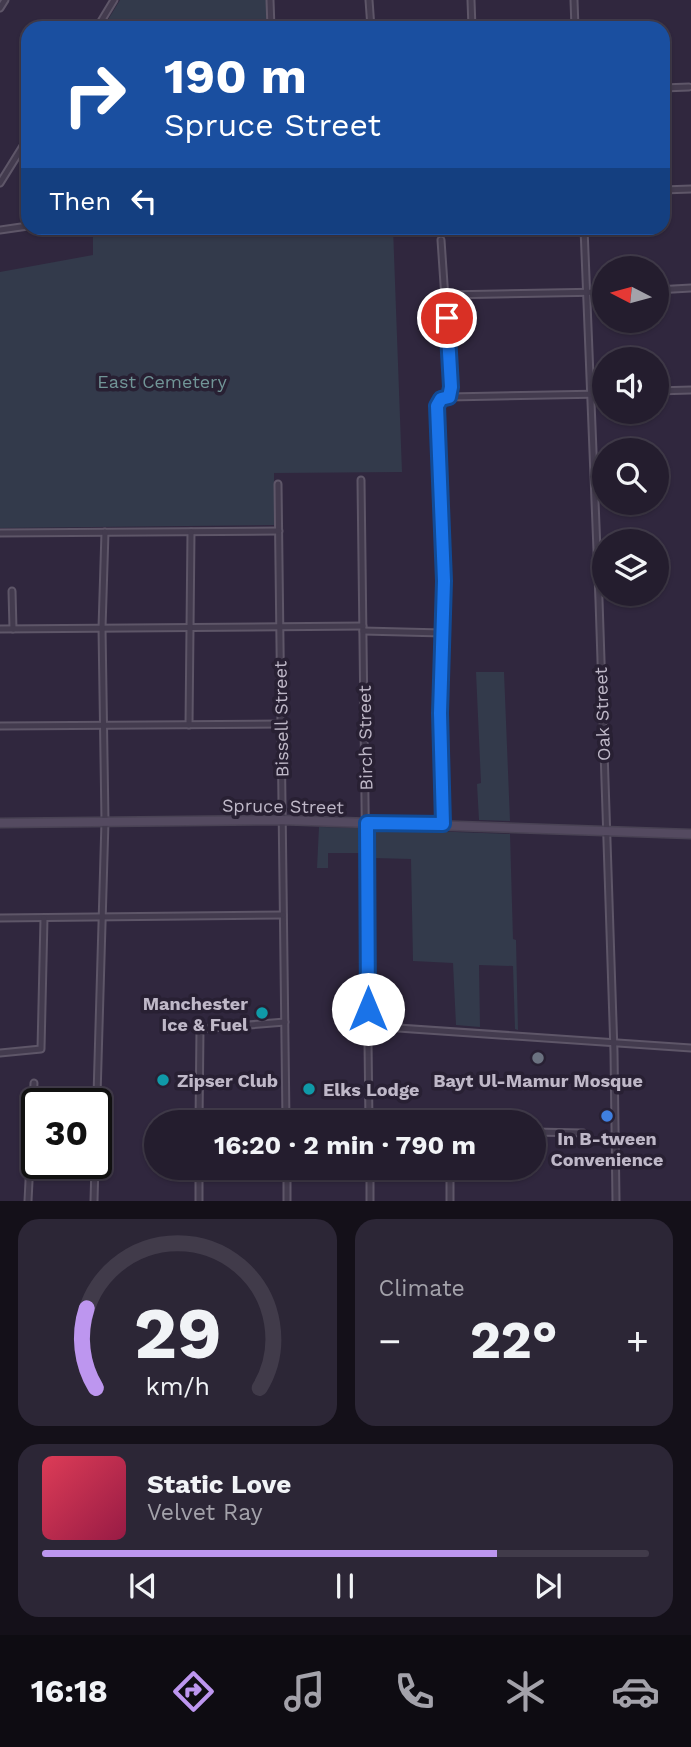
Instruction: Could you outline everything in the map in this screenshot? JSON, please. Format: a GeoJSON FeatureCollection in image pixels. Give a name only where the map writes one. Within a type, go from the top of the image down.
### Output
{"type":"FeatureCollection","features":[{"type":"Feature","properties":{"kind":"street"},"geometry":{"type":"LineString","coordinates":[[0,8],[5,0]]}},
{"type":"Feature","properties":{"kind":"street"},"geometry":{"type":"LineString","coordinates":[[101,21],[114,0]]}},
{"type":"Feature","properties":{"kind":"street"},"geometry":{"type":"LineString","coordinates":[[270,0],[271,21]]}},
{"type":"Feature","properties":{"kind":"street"},"geometry":{"type":"LineString","coordinates":[[369,0],[370,21]]}},
{"type":"Feature","properties":{"kind":"street"},"geometry":{"type":"LineString","coordinates":[[471,0],[472,21]]}},
{"type":"Feature","properties":{"kind":"street"},"geometry":{"type":"LineString","coordinates":[[574,0],[575,21]]}},
{"type":"Feature","properties":{"kind":"street"},"geometry":{"type":"LineString","coordinates":[[670,88],[689,87]]}},
{"type":"Feature","properties":{"kind":"street"},"geometry":{"type":"LineString","coordinates":[[0,183],[21,149]]}},
{"type":"Feature","properties":{"kind":"street"},"geometry":{"type":"LineString","coordinates":[[670,190],[691,189]]}},
{"type":"Feature","properties":{"kind":"street"},"geometry":{"type":"LineString","coordinates":[[0,230],[21,227]]}},
{"type":"Feature","properties":{"kind":"street","name":"Oak Street"},"geometry":{"type":"LineString","coordinates":[[584,235],[592,394]]}},
{"type":"Feature","properties":{"kind":"street"},"geometry":{"type":"LineString","coordinates":[[441,240],[451,387],[449,397]]}},
{"type":"Feature","properties":{"kind":"street"},"geometry":{"type":"LineString","coordinates":[[669,289],[691,288]]}},
{"type":"Feature","properties":{"kind":"street"},"geometry":{"type":"LineString","coordinates":[[446,295],[592,293]]}},
{"type":"Feature","properties":{"kind":"street"},"geometry":{"type":"LineString","coordinates":[[669,391],[691,390]]}},
{"type":"Feature","properties":{"kind":"street"},"geometry":{"type":"LineString","coordinates":[[443,824],[440,713],[444,568],[437,406],[441,399],[449,397],[592,394]]}},
{"type":"Feature","properties":{"kind":"street","name":"Oak Street"},"geometry":{"type":"LineString","coordinates":[[593,424],[616,1201]]}},
{"type":"Feature","properties":{"kind":"street","name":"Birch Street"},"geometry":{"type":"LineString","coordinates":[[361,480],[369,1110]]}},
{"type":"Feature","properties":{"kind":"street","name":"Bissell Street"},"geometry":{"type":"LineString","coordinates":[[278,484],[286,1110]]}},
{"type":"Feature","properties":{"kind":"street"},"geometry":{"type":"LineString","coordinates":[[0,533],[279,531]]}},
{"type":"Feature","properties":{"kind":"street"},"geometry":{"type":"LineString","coordinates":[[98,1088],[104,917],[102,628],[105,532]]}},
{"type":"Feature","properties":{"kind":"street"},"geometry":{"type":"LineString","coordinates":[[188,725],[191,532]]}},
{"type":"Feature","properties":{"kind":"street"},"geometry":{"type":"LineString","coordinates":[[12,590],[13,629]]}},
{"type":"Feature","properties":{"kind":"street"},"geometry":{"type":"LineString","coordinates":[[0,629],[280,627],[443,633]]}},
{"type":"Feature","properties":{"kind":"street"},"geometry":{"type":"LineString","coordinates":[[0,726],[281,724]]}},
{"type":"Feature","properties":{"kind":"street","name":"Spruce Street"},"geometry":{"type":"LineString","coordinates":[[0,823],[282,820],[691,834]]}},
{"type":"Feature","properties":{"kind":"street"},"geometry":{"type":"LineString","coordinates":[[0,918],[283,915]]}},
{"type":"Feature","properties":{"kind":"street"},"geometry":{"type":"LineString","coordinates":[[0,1053],[40,1049],[44,918]]}},
{"type":"Feature","properties":{"kind":"street"},"geometry":{"type":"LineString","coordinates":[[200,1110],[200,1029],[285,1023]]}},
{"type":"Feature","properties":{"kind":"street"},"geometry":{"type":"LineString","coordinates":[[369,1026],[691,1048]]}},
{"type":"Feature","properties":{"kind":"street"},"geometry":{"type":"LineString","coordinates":[[28,1201],[34,1083]]}},
{"type":"Feature","properties":{"kind":"street"},"geometry":{"type":"LineString","coordinates":[[546,1132],[583,1133]]}},
{"type":"Feature","properties":{"kind":"street"},"geometry":{"type":"LineString","coordinates":[[94,1201],[95,1179]]}},
{"type":"Feature","properties":{"kind":"street"},"geometry":{"type":"LineString","coordinates":[[199,1180],[199,1201]]}},
{"type":"Feature","properties":{"kind":"street"},"geometry":{"type":"LineString","coordinates":[[287,1180],[287,1201]]}},
{"type":"Feature","properties":{"kind":"street"},"geometry":{"type":"LineString","coordinates":[[370,1180],[370,1201]]}},
{"type":"Feature","properties":{"kind":"street"},"geometry":{"type":"LineString","coordinates":[[450,1180],[450,1201]]}},
{"type":"Feature","properties":{"kind":"green space"},"geometry":{"type":"Polygon","coordinates":[[[120,0],[266,0],[267,21],[107,21],[120,0]]]}},
{"type":"Feature","properties":{"kind":"green space","name":"East Cemetery"},"geometry":{"type":"Polygon","coordinates":[[[93,235],[393,235],[402,472],[274,473],[274,525],[0,528],[0,272],[93,255],[93,235]]]}},
{"type":"Feature","properties":{"kind":"green space"},"geometry":{"type":"Polygon","coordinates":[[[476,672],[504,672],[510,821],[479,820],[477,784],[481,783],[476,672]]]}},
{"type":"Feature","properties":{"kind":"green space"},"geometry":{"type":"Polygon","coordinates":[[[319,827],[362,828],[362,853],[328,853],[328,868],[317,868],[319,827]]]}},
{"type":"Feature","properties":{"kind":"green space"},"geometry":{"type":"Polygon","coordinates":[[[374,829],[510,834],[518,1030],[515,1029],[513,966],[479,965],[480,1027],[456,1025],[453,963],[413,961],[411,859],[374,858],[374,829]]]}},
{"type":"Feature","properties":{"kind":"place","name":"Manchester Ice & Fuel"},"geometry":{"type":"Point","coordinates":[262,1013]}},
{"type":"Feature","properties":{"kind":"place","name":"Bayt Ul-Mamur Mosque"},"geometry":{"type":"Point","coordinates":[538,1058]}},
{"type":"Feature","properties":{"kind":"place","name":"Zipser Club"},"geometry":{"type":"Point","coordinates":[163,1080]}},
{"type":"Feature","properties":{"kind":"place","name":"Elks Lodge"},"geometry":{"type":"Point","coordinates":[309,1089]}},
{"type":"Feature","properties":{"kind":"place","name":"In B-tween Convenience"},"geometry":{"type":"Point","coordinates":[607,1116]}},
{"type":"Feature","properties":{"kind":"route"},"geometry":{"type":"LineString","coordinates":[[368,1009],[367,823],[443,824],[440,713],[444,581],[437,406],[441,399],[449,397],[451,387],[447,318]]}}]}
